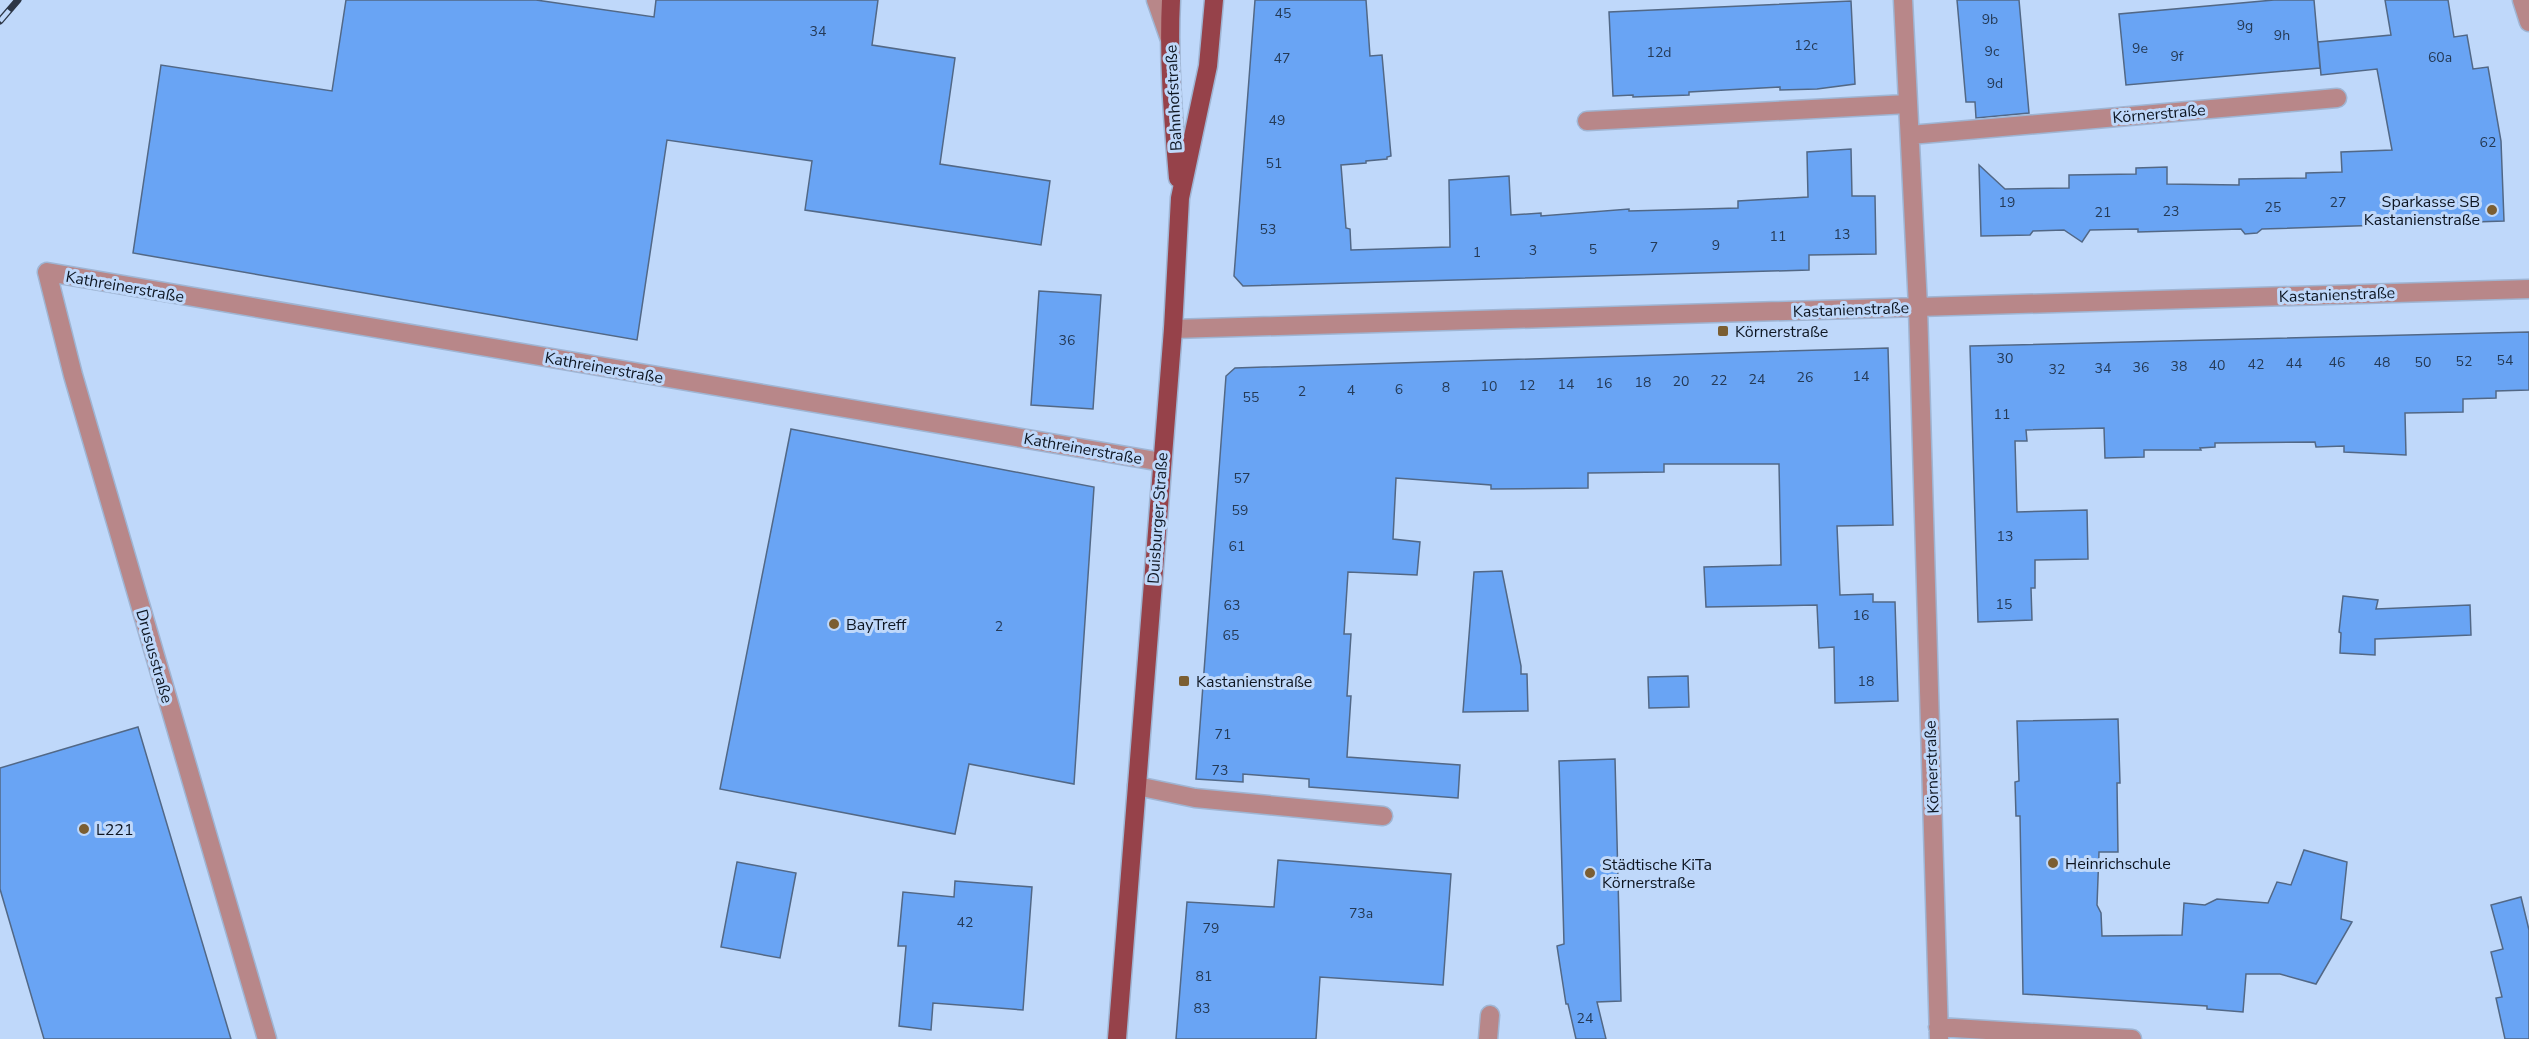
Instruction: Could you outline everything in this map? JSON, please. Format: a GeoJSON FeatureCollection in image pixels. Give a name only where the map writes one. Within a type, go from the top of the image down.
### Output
{"type":"FeatureCollection","features":[{"type":"Feature","properties":{"kind":"main road"},"geometry":{"type":"LineString","coordinates":[[1169,37],[1171,0]]}},
{"type":"Feature","properties":{"kind":"main road","name":"Duisburger Straße"},"geometry":{"type":"LineString","coordinates":[[1117,1039],[1173,329],[1180,198],[1208,66],[1214,0]]}},
{"type":"Feature","properties":{"kind":"main road","name":"Bahnhofstraße"},"geometry":{"type":"LineString","coordinates":[[1169,37],[1180,198]]}},
{"type":"Feature","properties":{"kind":"street","name":"Bahnhofstraße"},"geometry":{"type":"LineString","coordinates":[[1156,0],[1169,37]]}},
{"type":"Feature","properties":{"kind":"street","name":"Körnerstraße"},"geometry":{"type":"LineString","coordinates":[[1903,0],[1918,307],[1938,1033]]}},
{"type":"Feature","properties":{"kind":"street"},"geometry":{"type":"LineString","coordinates":[[2522,0],[2529,22]]}},
{"type":"Feature","properties":{"kind":"street","name":"Körnerstraße"},"geometry":{"type":"LineString","coordinates":[[1910,135],[2337,98]]}},
{"type":"Feature","properties":{"kind":"street"},"geometry":{"type":"LineString","coordinates":[[1587,121],[1908,104]]}},
{"type":"Feature","properties":{"kind":"street","name":"Kathreinerstraße"},"geometry":{"type":"LineString","coordinates":[[47,272],[1162,462]]}},
{"type":"Feature","properties":{"kind":"street","name":"Drususstraße"},"geometry":{"type":"LineString","coordinates":[[47,272],[76,386],[267,1039]]}},
{"type":"Feature","properties":{"kind":"street","name":"Kastanienstraße"},"geometry":{"type":"LineString","coordinates":[[1173,329],[2529,289]]}},
{"type":"Feature","properties":{"kind":"street"},"geometry":{"type":"LineString","coordinates":[[1137,786],[1195,798],[1383,816]]}},
{"type":"Feature","properties":{"kind":"street"},"geometry":{"type":"LineString","coordinates":[[1488,1039],[1490,1015]]}},
{"type":"Feature","properties":{"kind":"street"},"geometry":{"type":"LineString","coordinates":[[1938,1033],[2132,1039]]}},
{"type":"Feature","properties":{"kind":"building"},"geometry":{"type":"Polygon","coordinates":[[[346,0],[536,0],[654,17],[656,0],[878,0],[872,45],[955,58],[940,164],[1050,181],[1041,245],[805,210],[812,161],[667,140],[637,340],[133,253],[161,65],[332,91],[346,0]]]}},
{"type":"Feature","properties":{"kind":"building"},"geometry":{"type":"Polygon","coordinates":[[[1255,0],[1366,0],[1370,56],[1382,55],[1391,156],[1387,159],[1366,161],[1366,163],[1341,165],[1346,228],[1350,229],[1351,250],[1450,247],[1449,180],[1509,176],[1511,215],[1541,213],[1541,216],[1629,209],[1629,211],[1738,208],[1738,201],[1808,197],[1807,152],[1851,149],[1852,196],[1875,196],[1876,254],[1809,255],[1809,270],[1243,286],[1234,276],[1255,0]]]}},
{"type":"Feature","properties":{"kind":"building"},"geometry":{"type":"Polygon","coordinates":[[[1957,0],[2019,0],[2029,113],[1976,118],[1975,102],[1966,102],[1957,0]]]}},
{"type":"Feature","properties":{"kind":"building"},"geometry":{"type":"Polygon","coordinates":[[[2274,0],[2314,0],[2320,68],[2126,85],[2119,14],[2274,0]]]}},
{"type":"Feature","properties":{"kind":"building"},"geometry":{"type":"Polygon","coordinates":[[[2385,0],[2448,0],[2454,37],[2467,35],[2473,69],[2488,67],[2501,141],[2504,221],[2262,229],[2257,233],[2245,234],[2241,229],[2138,232],[2138,229],[2090,230],[2082,242],[2064,230],[2033,231],[2030,235],[1981,236],[1979,165],[2005,189],[2069,188],[2069,175],[2136,174],[2136,168],[2167,167],[2167,184],[2239,185],[2239,179],[2306,178],[2306,173],[2342,172],[2341,152],[2392,150],[2377,69],[2321,75],[2318,42],[2391,35],[2385,0]]]}},
{"type":"Feature","properties":{"kind":"building"},"geometry":{"type":"Polygon","coordinates":[[[1851,1],[1855,84],[1817,89],[1780,90],[1780,87],[1689,92],[1689,95],[1613,96],[1609,12],[1851,1]]]}},
{"type":"Feature","properties":{"kind":"building"},"geometry":{"type":"Polygon","coordinates":[[[1039,291],[1101,295],[1093,409],[1031,405],[1039,291]]]}},
{"type":"Feature","properties":{"kind":"building"},"geometry":{"type":"Polygon","coordinates":[[[2529,332],[2529,390],[2496,391],[2496,398],[2463,399],[2463,412],[2405,413],[2406,455],[2344,452],[2344,446],[2316,447],[2315,442],[2215,443],[2215,447],[2200,448],[2201,450],[2144,450],[2144,457],[2105,458],[2104,428],[2026,430],[2027,441],[2015,441],[2017,512],[2087,510],[2088,559],[2035,560],[2035,588],[2031,588],[2032,620],[1978,622],[1970,346],[2529,332]]]}},
{"type":"Feature","properties":{"kind":"building"},"geometry":{"type":"Polygon","coordinates":[[[1888,348],[1893,525],[1837,526],[1840,595],[1873,594],[1873,602],[1895,602],[1898,701],[1835,703],[1834,647],[1819,648],[1817,605],[1706,607],[1704,567],[1781,565],[1779,464],[1664,464],[1664,472],[1588,473],[1588,488],[1491,489],[1491,485],[1396,478],[1393,539],[1420,542],[1417,575],[1348,572],[1344,634],[1351,634],[1347,696],[1351,696],[1347,757],[1460,765],[1458,798],[1309,787],[1309,779],[1243,774],[1243,782],[1196,779],[1226,376],[1235,368],[1888,348]]]}},
{"type":"Feature","properties":{"kind":"building"},"geometry":{"type":"Polygon","coordinates":[[[791,429],[1094,487],[1074,784],[969,764],[955,834],[720,789],[791,429]]]}},
{"type":"Feature","properties":{"kind":"building"},"geometry":{"type":"Polygon","coordinates":[[[1502,571],[1521,674],[1527,674],[1528,711],[1463,712],[1474,572],[1502,571]]]}},
{"type":"Feature","properties":{"kind":"building"},"geometry":{"type":"Polygon","coordinates":[[[2343,596],[2378,600],[2376,609],[2470,605],[2471,635],[2375,639],[2375,655],[2340,653],[2341,633],[2339,632],[2343,596]]]}},
{"type":"Feature","properties":{"kind":"building"},"geometry":{"type":"Polygon","coordinates":[[[1688,676],[1689,707],[1649,708],[1648,677],[1688,676]]]}},
{"type":"Feature","properties":{"kind":"building","name":"Heinrichschule"},"geometry":{"type":"Polygon","coordinates":[[[2118,719],[2120,783],[2117,783],[2118,852],[2099,852],[2097,905],[2101,913],[2102,936],[2182,935],[2184,903],[2205,905],[2217,899],[2268,903],[2277,882],[2291,885],[2304,850],[2347,862],[2341,919],[2352,922],[2316,984],[2280,974],[2246,974],[2243,1012],[2207,1009],[2207,1006],[2023,994],[2020,816],[2016,816],[2015,782],[2019,781],[2017,721],[2118,719]]]}},
{"type":"Feature","properties":{"kind":"building","name":"L221"},"geometry":{"type":"Polygon","coordinates":[[[138,727],[231,1039],[44,1039],[0,889],[0,768],[138,727]]]}},
{"type":"Feature","properties":{"kind":"building","name":"Städtische KiTa Körnerstraße"},"geometry":{"type":"Polygon","coordinates":[[[1615,759],[1621,1001],[1597,1002],[1606,1039],[1576,1039],[1568,1004],[1566,1004],[1557,946],[1564,944],[1559,761],[1615,759]]]}},
{"type":"Feature","properties":{"kind":"building"},"geometry":{"type":"Polygon","coordinates":[[[1278,860],[1451,874],[1443,985],[1320,977],[1316,1039],[1176,1039],[1187,902],[1274,907],[1278,860]]]}},
{"type":"Feature","properties":{"kind":"building"},"geometry":{"type":"Polygon","coordinates":[[[737,862],[796,873],[780,958],[721,947],[737,862]]]}},
{"type":"Feature","properties":{"kind":"building"},"geometry":{"type":"Polygon","coordinates":[[[955,881],[1032,887],[1023,1010],[933,1003],[931,1030],[899,1026],[906,946],[898,946],[903,892],[954,897],[955,881]]]}},
{"type":"Feature","properties":{"kind":"building"},"geometry":{"type":"Polygon","coordinates":[[[2521,897],[2529,930],[2529,1039],[2505,1039],[2496,998],[2502,997],[2491,952],[2503,949],[2491,905],[2521,897]]]}},
{"type":"Feature","properties":{"kind":"railway"},"geometry":{"type":"LineString","coordinates":[[0,21],[18,0]]}},
{"type":"Feature","properties":{"kind":"place","name":"Sparkasse SB Kastanienstraße"},"geometry":{"type":"Point","coordinates":[2492,210]}},
{"type":"Feature","properties":{"kind":"place","name":"Körnerstraße"},"geometry":{"type":"Point","coordinates":[1723,331]}},
{"type":"Feature","properties":{"kind":"place","name":"BayTreff"},"geometry":{"type":"Point","coordinates":[834,624]}},
{"type":"Feature","properties":{"kind":"place","name":"Kastanienstraße"},"geometry":{"type":"Point","coordinates":[1184,681]}},
{"type":"Feature","properties":{"kind":"place","name":"L221"},"geometry":{"type":"Point","coordinates":[84,829]}},
{"type":"Feature","properties":{"kind":"place","name":"Heinrichschule"},"geometry":{"type":"Point","coordinates":[2053,863]}},
{"type":"Feature","properties":{"kind":"place","name":"Städtische KiTa Körnerstraße"},"geometry":{"type":"Point","coordinates":[1590,873]}}]}
